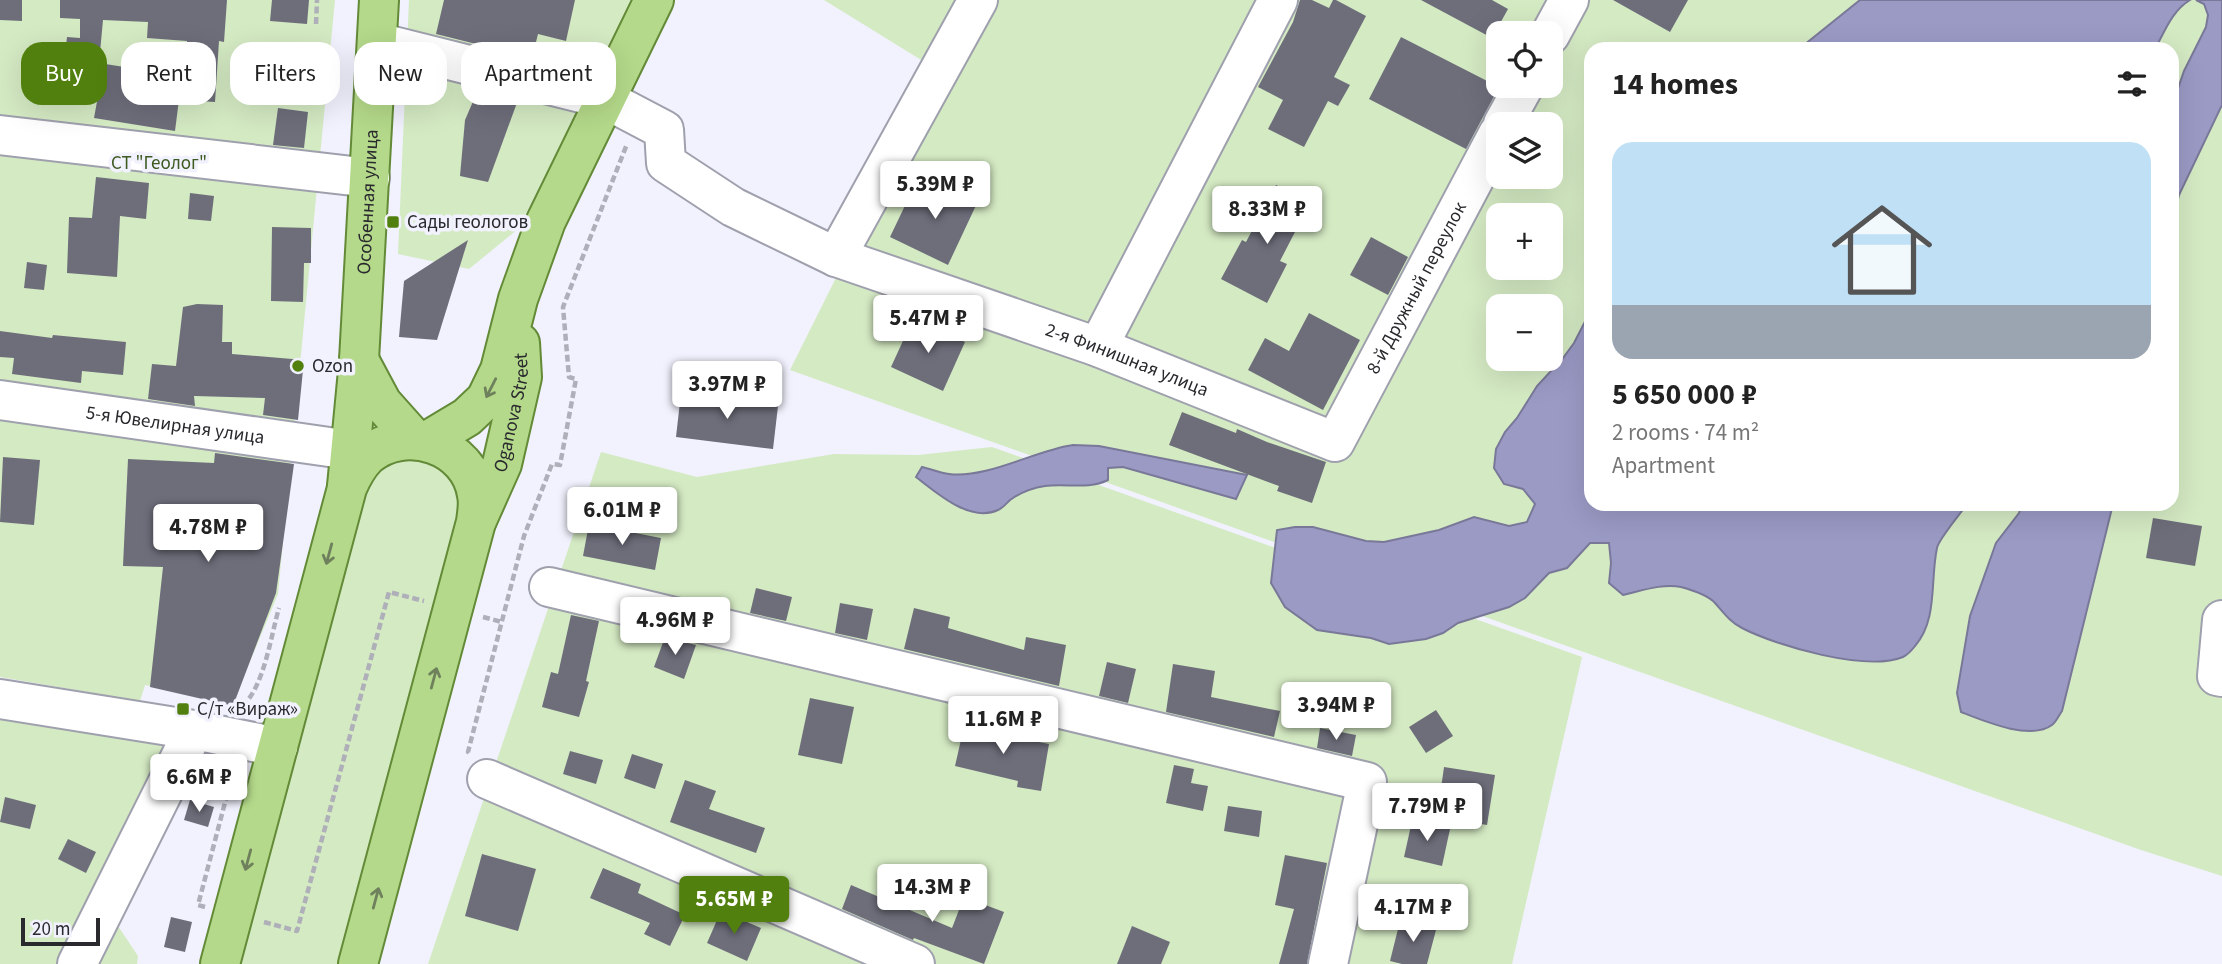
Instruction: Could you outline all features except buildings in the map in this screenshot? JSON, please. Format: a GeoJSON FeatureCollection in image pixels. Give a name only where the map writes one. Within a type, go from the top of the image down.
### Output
{"type":"FeatureCollection","features":[{"type":"Feature","properties":{"kind":"main road","name":"Особенная улица"},"geometry":{"type":"LineString","coordinates":[[377,42],[379,0]]}},
{"type":"Feature","properties":{"kind":"main road","name":"Oganova Street"},"geometry":{"type":"LineString","coordinates":[[616,77],[654,0]]}},
{"type":"Feature","properties":{"kind":"main road","name":"Особенная улица"},"geometry":{"type":"LineString","coordinates":[[347,488],[359,360],[374,105]]}},
{"type":"Feature","properties":{"kind":"main road","name":"Oganova Street"},"geometry":{"type":"LineString","coordinates":[[347,488],[366,457],[378,449],[393,442],[421,441],[467,417],[486,399],[500,370],[519,299],[546,221],[602,105]]}},
{"type":"Feature","properties":{"kind":"main road","name":"Oganova Street"},"geometry":{"type":"LineString","coordinates":[[476,522],[502,464],[522,377],[519,299]]}},
{"type":"Feature","properties":{"kind":"main road"},"geometry":{"type":"LineString","coordinates":[[358,964],[476,522],[477,493],[468,471],[452,453],[421,441],[382,403],[359,360]]}},
{"type":"Feature","properties":{"kind":"main road"},"geometry":{"type":"LineString","coordinates":[[220,964],[347,488]]}},
{"type":"Feature","properties":{"kind":"street"},"geometry":{"type":"LineString","coordinates":[[836,257],[978,0]]}},
{"type":"Feature","properties":{"kind":"street"},"geometry":{"type":"LineString","coordinates":[[1098,347],[1278,0]]}},
{"type":"Feature","properties":{"kind":"street"},"geometry":{"type":"LineString","coordinates":[[1558,21],[1569,0]]}},
{"type":"Feature","properties":{"kind":"street","name":"2-я Финишная улица"},"geometry":{"type":"LineString","coordinates":[[616,105],[664,130],[666,163],[733,207],[836,257],[1098,347],[1335,442]]}},
{"type":"Feature","properties":{"kind":"street"},"geometry":{"type":"LineString","coordinates":[[0,135],[370,178]]}},
{"type":"Feature","properties":{"kind":"street","name":"8-й Дружный переулок"},"geometry":{"type":"LineString","coordinates":[[1335,442],[1486,157]]}},
{"type":"Feature","properties":{"kind":"street","name":"5-я Ювелирная улица"},"geometry":{"type":"LineString","coordinates":[[0,400],[350,450]]}},
{"type":"Feature","properties":{"kind":"street"},"geometry":{"type":"LineString","coordinates":[[549,587],[1367,782],[1328,964]]}},
{"type":"Feature","properties":{"kind":"street"},"geometry":{"type":"LineString","coordinates":[[2222,620],[2217,676],[2222,677]]}},
{"type":"Feature","properties":{"kind":"street"},"geometry":{"type":"LineString","coordinates":[[0,699],[194,730],[278,747]]}},
{"type":"Feature","properties":{"kind":"street"},"geometry":{"type":"LineString","coordinates":[[77,964],[194,730]]}},
{"type":"Feature","properties":{"kind":"street"},"geometry":{"type":"LineString","coordinates":[[483,769],[915,964]]}},
{"type":"Feature","properties":{"kind":"path"},"geometry":{"type":"LineString","coordinates":[[316,24],[317,0]]}},
{"type":"Feature","properties":{"kind":"path"},"geometry":{"type":"LineString","coordinates":[[483,769],[468,752],[524,536],[552,464],[560,465],[574,391],[576,379],[569,377],[563,307],[630,137]]}},
{"type":"Feature","properties":{"kind":"green space","name":"СТ \"Геолог\""},"geometry":{"type":"Polygon","coordinates":[[[0,0],[335,0],[331,42],[230,42],[230,105],[325,105],[278,594],[232,705],[145,685],[140,701],[0,677],[0,0]]]}},
{"type":"Feature","properties":{"kind":"green space"},"geometry":{"type":"Polygon","coordinates":[[[409,0],[635,0],[614,42],[461,42],[461,105],[581,105],[518,229],[469,269],[398,254],[404,105],[447,105],[447,42],[407,42],[409,0]]]}},
{"type":"Feature","properties":{"kind":"green space"},"geometry":{"type":"Polygon","coordinates":[[[824,0],[2222,0],[2222,876],[2141,850],[790,370],[939,71],[824,0]]]}},
{"type":"Feature","properties":{"kind":"green space"},"geometry":{"type":"Polygon","coordinates":[[[992,447],[1582,657],[1512,964],[428,964],[601,452],[697,477],[834,454],[918,455],[992,447]]]}},
{"type":"Feature","properties":{"kind":"green space"},"geometry":{"type":"Polygon","coordinates":[[[406,457],[438,465],[459,490],[461,512],[341,964],[238,964],[364,490],[378,469],[406,457]]]}},
{"type":"Feature","properties":{"kind":"green space"},"geometry":{"type":"Polygon","coordinates":[[[0,706],[196,742],[84,964],[0,964],[0,706]]]}},
{"type":"Feature","properties":{"kind":"green space"},"geometry":{"type":"Polygon","coordinates":[[[116,923],[138,956],[137,964],[86,964],[116,923]]]}},
{"type":"Feature","properties":{"kind":"water"},"geometry":{"type":"Polygon","coordinates":[[[1860,0],[2190,0],[2174,16],[2159,42],[1808,42],[1860,0]]]}},
{"type":"Feature","properties":{"kind":"water"},"geometry":{"type":"Polygon","coordinates":[[[2196,0],[2222,0],[2222,105],[2179,195],[2179,86],[2206,27],[2208,15],[2204,4],[2196,0]]]}},
{"type":"Feature","properties":{"kind":"water"},"geometry":{"type":"Polygon","coordinates":[[[1584,324],[1584,511],[1962,511],[1938,544],[1930,612],[1922,636],[1915,646],[1903,657],[1887,661],[1822,655],[1742,628],[1712,600],[1685,588],[1659,587],[1623,595],[1609,583],[1609,543],[1590,543],[1567,568],[1549,573],[1525,598],[1509,607],[1458,623],[1443,633],[1426,639],[1389,644],[1371,638],[1317,630],[1285,607],[1271,583],[1277,530],[1313,527],[1366,541],[1384,542],[1439,530],[1474,517],[1509,526],[1527,522],[1535,504],[1523,489],[1504,484],[1494,468],[1496,449],[1537,386],[1551,371],[1563,371],[1563,358],[1584,324]]]}},
{"type":"Feature","properties":{"kind":"water"},"geometry":{"type":"Polygon","coordinates":[[[1073,445],[1099,446],[1247,475],[1236,499],[1123,467],[1108,468],[1108,480],[1100,483],[1036,488],[1018,495],[1000,509],[987,513],[976,513],[954,504],[916,477],[922,467],[949,474],[979,472],[1073,445]]]}},
{"type":"Feature","properties":{"kind":"water"},"geometry":{"type":"Polygon","coordinates":[[[2111,511],[2062,711],[2052,725],[2032,731],[2007,728],[1961,712],[1957,693],[1970,616],[1996,543],[2019,513],[2111,511]]]}},
{"type":"Feature","properties":{"kind":"place","name":"Сады геологов"},"geometry":{"type":"Point","coordinates":[393,222]}},
{"type":"Feature","properties":{"kind":"place","name":"Ozon"},"geometry":{"type":"Point","coordinates":[298,366]}},
{"type":"Feature","properties":{"kind":"place","name":"С/т «Вираж»"},"geometry":{"type":"Point","coordinates":[183,709]}}]}
